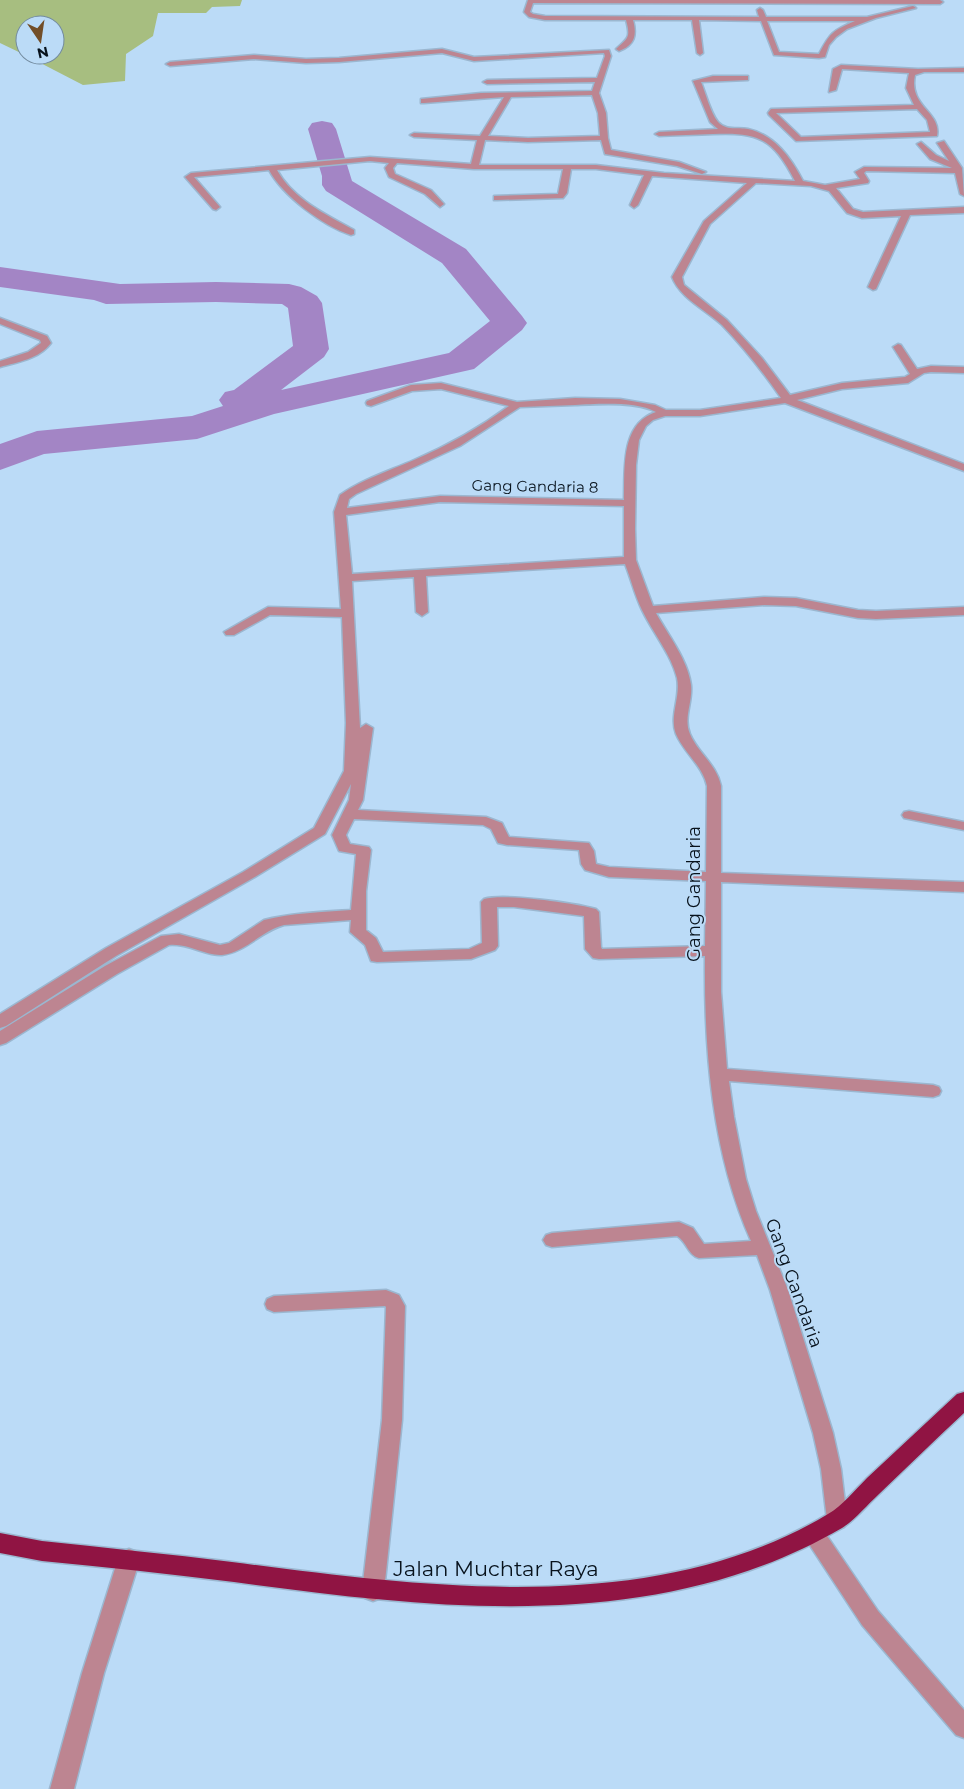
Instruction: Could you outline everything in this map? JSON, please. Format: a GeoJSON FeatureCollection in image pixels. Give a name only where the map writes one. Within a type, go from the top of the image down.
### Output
{"type":"FeatureCollection","features":[{"type":"Feature","properties":{"kind":"highway","name":"Jalan Muchtar Raya"},"geometry":{"type":"LineString","coordinates":[[0,1543],[23,1550],[129,1559],[373,1591],[468,1596],[539,1596],[591,1594],[635,1589],[706,1575],[742,1564],[774,1553],[814,1534],[837,1520],[964,1400]]}},
{"type":"Feature","properties":{"kind":"street"},"geometry":{"type":"LineString","coordinates":[[870,19],[629,19],[535,17],[527,12],[531,0],[940,2]]}},
{"type":"Feature","properties":{"kind":"street"},"geometry":{"type":"LineString","coordinates":[[755,1],[778,54],[823,56],[826,43],[837,32],[870,19],[948,0]]}},
{"type":"Feature","properties":{"kind":"street"},"geometry":{"type":"LineString","coordinates":[[619,49],[632,40],[632,29],[629,19]]}},
{"type":"Feature","properties":{"kind":"street"},"geometry":{"type":"LineString","coordinates":[[695,19],[700,53]]}},
{"type":"Feature","properties":{"kind":"street"},"geometry":{"type":"LineString","coordinates":[[825,19],[830,27],[837,32]]}},
{"type":"Feature","properties":{"kind":"street"},"geometry":{"type":"LineString","coordinates":[[170,64],[254,57],[306,61],[339,60],[442,51],[461,58],[474,59],[607,51],[608,56],[595,93],[602,113],[606,148],[610,154],[679,164],[715,178]]}},
{"type":"Feature","properties":{"kind":"street"},"geometry":{"type":"LineString","coordinates":[[832,90],[838,68],[841,67],[917,71],[964,70]]}},
{"type":"Feature","properties":{"kind":"street"},"geometry":{"type":"LineString","coordinates":[[917,71],[912,74],[910,87],[912,98],[918,108],[930,119],[934,134],[799,139],[772,113],[777,110],[918,108]]}},
{"type":"Feature","properties":{"kind":"street"},"geometry":{"type":"LineString","coordinates":[[723,131],[714,122],[697,81],[707,78],[746,78]]}},
{"type":"Feature","properties":{"kind":"street"},"geometry":{"type":"LineString","coordinates":[[487,82],[598,80]]}},
{"type":"Feature","properties":{"kind":"street"},"geometry":{"type":"LineString","coordinates":[[424,101],[472,95],[595,93]]}},
{"type":"Feature","properties":{"kind":"street"},"geometry":{"type":"LineString","coordinates":[[474,167],[478,144],[509,94]]}},
{"type":"Feature","properties":{"kind":"street"},"geometry":{"type":"LineString","coordinates":[[659,134],[746,131],[764,138],[787,160],[800,183]]}},
{"type":"Feature","properties":{"kind":"street"},"geometry":{"type":"LineString","coordinates":[[414,135],[549,140],[604,138]]}},
{"type":"Feature","properties":{"kind":"street"},"geometry":{"type":"LineString","coordinates":[[942,143],[958,169],[964,194]]}},
{"type":"Feature","properties":{"kind":"street"},"geometry":{"type":"LineString","coordinates":[[921,144],[933,157],[958,169]]}},
{"type":"Feature","properties":{"kind":"street"},"geometry":{"type":"LineString","coordinates":[[216,208],[189,177],[191,175],[370,159],[474,167],[596,168],[800,183],[832,189],[850,211],[856,214],[906,214],[964,210]]}},
{"type":"Feature","properties":{"kind":"street"},"geometry":{"type":"LineString","coordinates":[[394,162],[389,168],[392,175],[428,192],[440,204]]}},
{"type":"Feature","properties":{"kind":"street"},"geometry":{"type":"LineString","coordinates":[[271,167],[278,180],[296,198],[351,232]]}},
{"type":"Feature","properties":{"kind":"street"},"geometry":{"type":"LineString","coordinates":[[497,198],[560,196],[563,194],[566,168]]}},
{"type":"Feature","properties":{"kind":"street"},"geometry":{"type":"LineString","coordinates":[[826,187],[866,181],[859,172],[864,170],[958,169]]}},
{"type":"Feature","properties":{"kind":"street"},"geometry":{"type":"LineString","coordinates":[[634,205],[649,173]]}},
{"type":"Feature","properties":{"kind":"street"},"geometry":{"type":"LineString","coordinates":[[753,181],[706,223],[690,248],[677,277],[683,290],[718,317],[759,360],[788,400],[964,468]]}},
{"type":"Feature","properties":{"kind":"street"},"geometry":{"type":"LineString","coordinates":[[873,287],[906,214]]}},
{"type":"Feature","properties":{"kind":"street"},"geometry":{"type":"LineString","coordinates":[[0,321],[44,338],[46,343],[37,352],[0,364]]}},
{"type":"Feature","properties":{"kind":"street"},"geometry":{"type":"LineString","coordinates":[[898,347],[916,375]]}},
{"type":"Feature","properties":{"kind":"street","name":"Gang Gandaria"},"geometry":{"type":"LineString","coordinates":[[837,1520],[831,1470],[823,1433],[792,1330],[763,1247],[747,1211],[737,1179],[725,1118],[714,1012],[714,798],[712,775],[683,734],[680,722],[685,687],[683,676],[679,664],[648,610],[630,560],[629,503],[631,458],[636,434],[642,424],[649,418],[664,413],[700,413],[788,400],[842,386],[908,380],[921,371],[931,369],[964,370]]}},
{"type":"Feature","properties":{"kind":"street"},"geometry":{"type":"LineString","coordinates":[[371,403],[411,388],[441,386],[522,405],[552,402],[626,402],[655,407],[664,413]]}},
{"type":"Feature","properties":{"kind":"street"},"geometry":{"type":"LineString","coordinates":[[338,835],[356,800],[359,746],[340,512],[342,500],[348,494],[436,455],[492,425],[522,405]]}},
{"type":"Feature","properties":{"kind":"street","name":"Gang Gandaria 8"},"geometry":{"type":"LineString","coordinates":[[340,512],[440,500],[629,503]]}},
{"type":"Feature","properties":{"kind":"street"},"geometry":{"type":"LineString","coordinates":[[346,578],[630,560]]}},
{"type":"Feature","properties":{"kind":"street"},"geometry":{"type":"LineString","coordinates":[[420,573],[422,612]]}},
{"type":"Feature","properties":{"kind":"street"},"geometry":{"type":"LineString","coordinates":[[648,610],[764,601],[796,602],[876,615],[964,611]]}},
{"type":"Feature","properties":{"kind":"street"},"geometry":{"type":"LineString","coordinates":[[230,632],[268,611],[347,612]]}},
{"type":"Feature","properties":{"kind":"street"},"geometry":{"type":"LineString","coordinates":[[0,1022],[112,952],[248,876],[320,831],[351,771],[366,728]]}},
{"type":"Feature","properties":{"kind":"street"},"geometry":{"type":"LineString","coordinates":[[350,814],[486,821],[497,826],[503,840],[584,846],[587,851],[587,862],[590,867],[598,870],[844,883],[964,887]]}},
{"type":"Feature","properties":{"kind":"street"},"geometry":{"type":"LineString","coordinates":[[909,815],[964,826]]}},
{"type":"Feature","properties":{"kind":"street"},"geometry":{"type":"LineString","coordinates":[[320,831],[338,835]]}},
{"type":"Feature","properties":{"kind":"street"},"geometry":{"type":"LineString","coordinates":[[338,835],[344,848],[364,850],[358,932],[371,939],[377,957],[471,954],[490,946],[489,902],[514,902],[590,912],[594,949],[599,954],[640,951],[713,951]]}},
{"type":"Feature","properties":{"kind":"street"},"geometry":{"type":"LineString","coordinates":[[0,1039],[111,970],[166,940],[180,939],[220,950],[234,946],[269,924],[284,920],[358,914]]}},
{"type":"Feature","properties":{"kind":"street"},"geometry":{"type":"LineString","coordinates":[[720,1074],[933,1091]]}},
{"type":"Feature","properties":{"kind":"street"},"geometry":{"type":"LineString","coordinates":[[552,1240],[679,1229],[687,1233],[700,1252],[763,1247]]}},
{"type":"Feature","properties":{"kind":"street"},"geometry":{"type":"LineString","coordinates":[[274,1304],[386,1298],[392,1300],[396,1306],[392,1420],[373,1591]]}},
{"type":"Feature","properties":{"kind":"street"},"geometry":{"type":"LineString","coordinates":[[814,1534],[870,1618],[964,1726]]}},
{"type":"Feature","properties":{"kind":"street"},"geometry":{"type":"LineString","coordinates":[[62,1789],[93,1673],[129,1559]]}},
{"type":"Feature","properties":{"kind":"green space"},"geometry":{"type":"Polygon","coordinates":[[[0,0],[242,0],[240,6],[212,7],[206,13],[158,13],[153,36],[126,54],[125,81],[83,85],[44,65],[65,65],[65,15],[15,15],[15,50],[0,43],[0,0]]]}},
{"type":"Feature","properties":{"kind":"waterway"},"geometry":{"type":"LineString","coordinates":[[0,458],[37,443],[197,427],[263,405],[461,361],[510,323],[454,256],[337,185],[337,176],[322,129]]}},
{"type":"Feature","properties":{"kind":"waterway"},"geometry":{"type":"LineString","coordinates":[[0,277],[85,290],[109,291],[106,294],[216,292],[289,294],[305,303],[311,349],[247,398],[238,400]]}}]}
